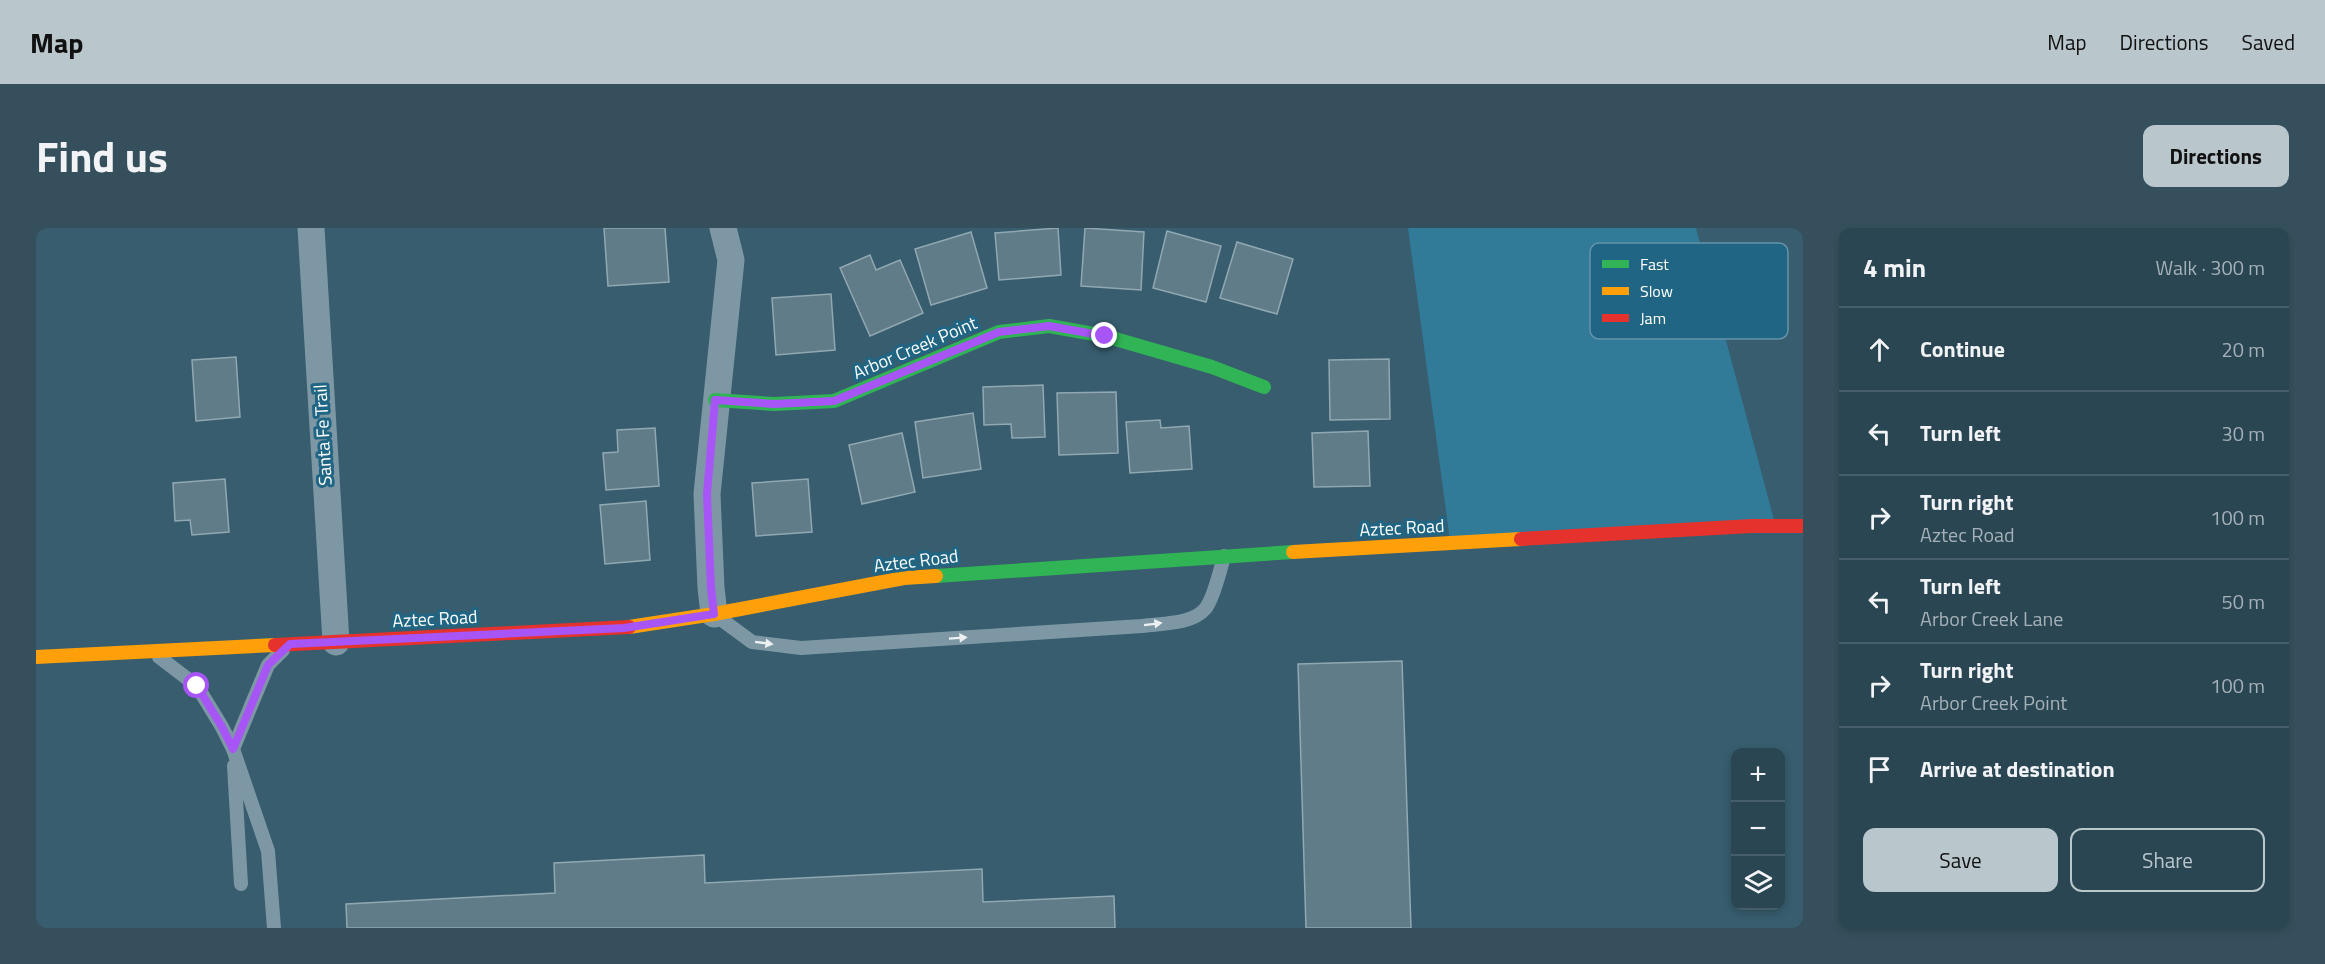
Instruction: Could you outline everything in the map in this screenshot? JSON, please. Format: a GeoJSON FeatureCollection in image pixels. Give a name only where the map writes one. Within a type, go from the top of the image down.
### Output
{"type":"FeatureCollection","features":[{"type":"Feature","properties":{"kind":"street","name":"Santa Fe Trail"},"geometry":{"type":"LineString","coordinates":[[311,228],[336,642]]}},
{"type":"Feature","properties":{"kind":"street"},"geometry":{"type":"LineString","coordinates":[[714,614],[707,494],[730,260],[723,228]]}},
{"type":"Feature","properties":{"kind":"street","name":"Arbor Creek Point"},"geometry":{"type":"LineString","coordinates":[[715,400],[774,404],[834,401],[999,332],[1049,326],[1105,336],[1212,368],[1264,387]]}},
{"type":"Feature","properties":{"kind":"street","name":"Aztec Road"},"geometry":{"type":"LineString","coordinates":[[36,657],[624,628],[714,614],[904,578],[1224,556],[1752,526],[1803,526]]}},
{"type":"Feature","properties":{"kind":"lane"},"geometry":{"type":"LineString","coordinates":[[714,614],[752,642],[801,648],[1142,626],[1186,620],[1205,609],[1224,556]]}},
{"type":"Feature","properties":{"kind":"lane"},"geometry":{"type":"LineString","coordinates":[[241,884],[233,749],[268,665],[290,644]]}},
{"type":"Feature","properties":{"kind":"lane"},"geometry":{"type":"LineString","coordinates":[[152,652],[197,686],[233,749],[268,851],[274,928]]}},
{"type":"Feature","properties":{"kind":"shaded area"},"geometry":{"type":"Polygon","coordinates":[[[1408,228],[1696,228],[1700,243],[1590,243],[1590,339],[1726,339],[1777,531],[1451,548],[1408,228]]]}},
{"type":"Feature","properties":{"kind":"building"},"geometry":{"type":"Polygon","coordinates":[[[604,228],[665,228],[669,282],[608,286],[604,228]]]}},
{"type":"Feature","properties":{"kind":"building"},"geometry":{"type":"Polygon","coordinates":[[[1058,228],[1061,275],[999,280],[995,233],[1058,228]]]}},
{"type":"Feature","properties":{"kind":"building"},"geometry":{"type":"Polygon","coordinates":[[[1085,228],[1144,232],[1141,290],[1081,286],[1085,228]]]}},
{"type":"Feature","properties":{"kind":"building"},"geometry":{"type":"Polygon","coordinates":[[[1167,231],[1221,246],[1206,302],[1153,288],[1167,231]]]}},
{"type":"Feature","properties":{"kind":"building"},"geometry":{"type":"Polygon","coordinates":[[[971,232],[987,288],[931,305],[915,249],[971,232]]]}},
{"type":"Feature","properties":{"kind":"building"},"geometry":{"type":"Polygon","coordinates":[[[1237,242],[1293,259],[1277,314],[1220,298],[1237,242]]]}},
{"type":"Feature","properties":{"kind":"building"},"geometry":{"type":"Polygon","coordinates":[[[870,255],[876,270],[900,260],[923,313],[870,336],[840,268],[870,255]]]}},
{"type":"Feature","properties":{"kind":"building"},"geometry":{"type":"Polygon","coordinates":[[[831,294],[835,350],[776,355],[772,298],[831,294]]]}},
{"type":"Feature","properties":{"kind":"building"},"geometry":{"type":"Polygon","coordinates":[[[236,357],[240,417],[196,421],[192,360],[236,357]]]}},
{"type":"Feature","properties":{"kind":"building"},"geometry":{"type":"Polygon","coordinates":[[[1389,359],[1390,419],[1330,420],[1329,360],[1389,359]]]}},
{"type":"Feature","properties":{"kind":"building"},"geometry":{"type":"Polygon","coordinates":[[[1043,385],[1045,437],[1012,438],[1011,424],[984,425],[983,387],[1043,385]]]}},
{"type":"Feature","properties":{"kind":"building"},"geometry":{"type":"Polygon","coordinates":[[[1116,392],[1118,453],[1059,455],[1057,393],[1116,392]]]}},
{"type":"Feature","properties":{"kind":"building"},"geometry":{"type":"Polygon","coordinates":[[[973,413],[981,469],[923,478],[915,422],[973,413]]]}},
{"type":"Feature","properties":{"kind":"building"},"geometry":{"type":"Polygon","coordinates":[[[1160,420],[1161,428],[1189,426],[1192,469],[1130,473],[1126,422],[1160,420]]]}},
{"type":"Feature","properties":{"kind":"building"},"geometry":{"type":"Polygon","coordinates":[[[655,428],[659,486],[606,490],[603,453],[618,452],[617,430],[655,428]]]}},
{"type":"Feature","properties":{"kind":"building"},"geometry":{"type":"Polygon","coordinates":[[[1368,431],[1370,486],[1314,487],[1312,433],[1368,431]]]}},
{"type":"Feature","properties":{"kind":"building"},"geometry":{"type":"Polygon","coordinates":[[[902,433],[915,492],[862,504],[849,445],[902,433]]]}},
{"type":"Feature","properties":{"kind":"building"},"geometry":{"type":"Polygon","coordinates":[[[225,479],[229,532],[192,535],[190,520],[175,521],[173,483],[225,479]]]}},
{"type":"Feature","properties":{"kind":"building"},"geometry":{"type":"Polygon","coordinates":[[[808,479],[812,532],[756,536],[752,483],[808,479]]]}},
{"type":"Feature","properties":{"kind":"building"},"geometry":{"type":"Polygon","coordinates":[[[646,501],[650,560],[605,564],[600,505],[646,501]]]}},
{"type":"Feature","properties":{"kind":"building"},"geometry":{"type":"Polygon","coordinates":[[[1402,661],[1411,928],[1306,928],[1298,664],[1402,661]]]}},
{"type":"Feature","properties":{"kind":"building"},"geometry":{"type":"Polygon","coordinates":[[[704,855],[705,883],[982,869],[983,902],[1114,896],[1115,928],[347,928],[346,904],[555,893],[554,863],[704,855]]]}},
{"type":"Feature","properties":{"kind":"traffic: fast"},"geometry":{"type":"LineString","coordinates":[[715,400],[774,404],[834,401],[999,332],[1049,326],[1105,336],[1212,367],[1264,387]]}},
{"type":"Feature","properties":{"kind":"traffic: fast"},"geometry":{"type":"LineString","coordinates":[[936,576],[1293,552]]}},
{"type":"Feature","properties":{"kind":"traffic: slow"},"geometry":{"type":"LineString","coordinates":[[1293,552],[1521,539]]}},
{"type":"Feature","properties":{"kind":"traffic: slow"},"geometry":{"type":"LineString","coordinates":[[629,627],[714,614],[904,578],[936,576]]}},
{"type":"Feature","properties":{"kind":"traffic: slow"},"geometry":{"type":"LineString","coordinates":[[36,657],[275,645]]}},
{"type":"Feature","properties":{"kind":"traffic: jam"},"geometry":{"type":"LineString","coordinates":[[1521,539],[1752,526],[1803,526]]}},
{"type":"Feature","properties":{"kind":"traffic: jam"},"geometry":{"type":"LineString","coordinates":[[275,645],[629,627]]}},
{"type":"Feature","properties":{"kind":"route"},"geometry":{"type":"LineString","coordinates":[[197,686],[233,749],[268,665],[290,644],[624,628],[714,614],[707,494],[715,400],[774,404],[834,401],[999,332],[1049,326],[1105,336]]}}]}
